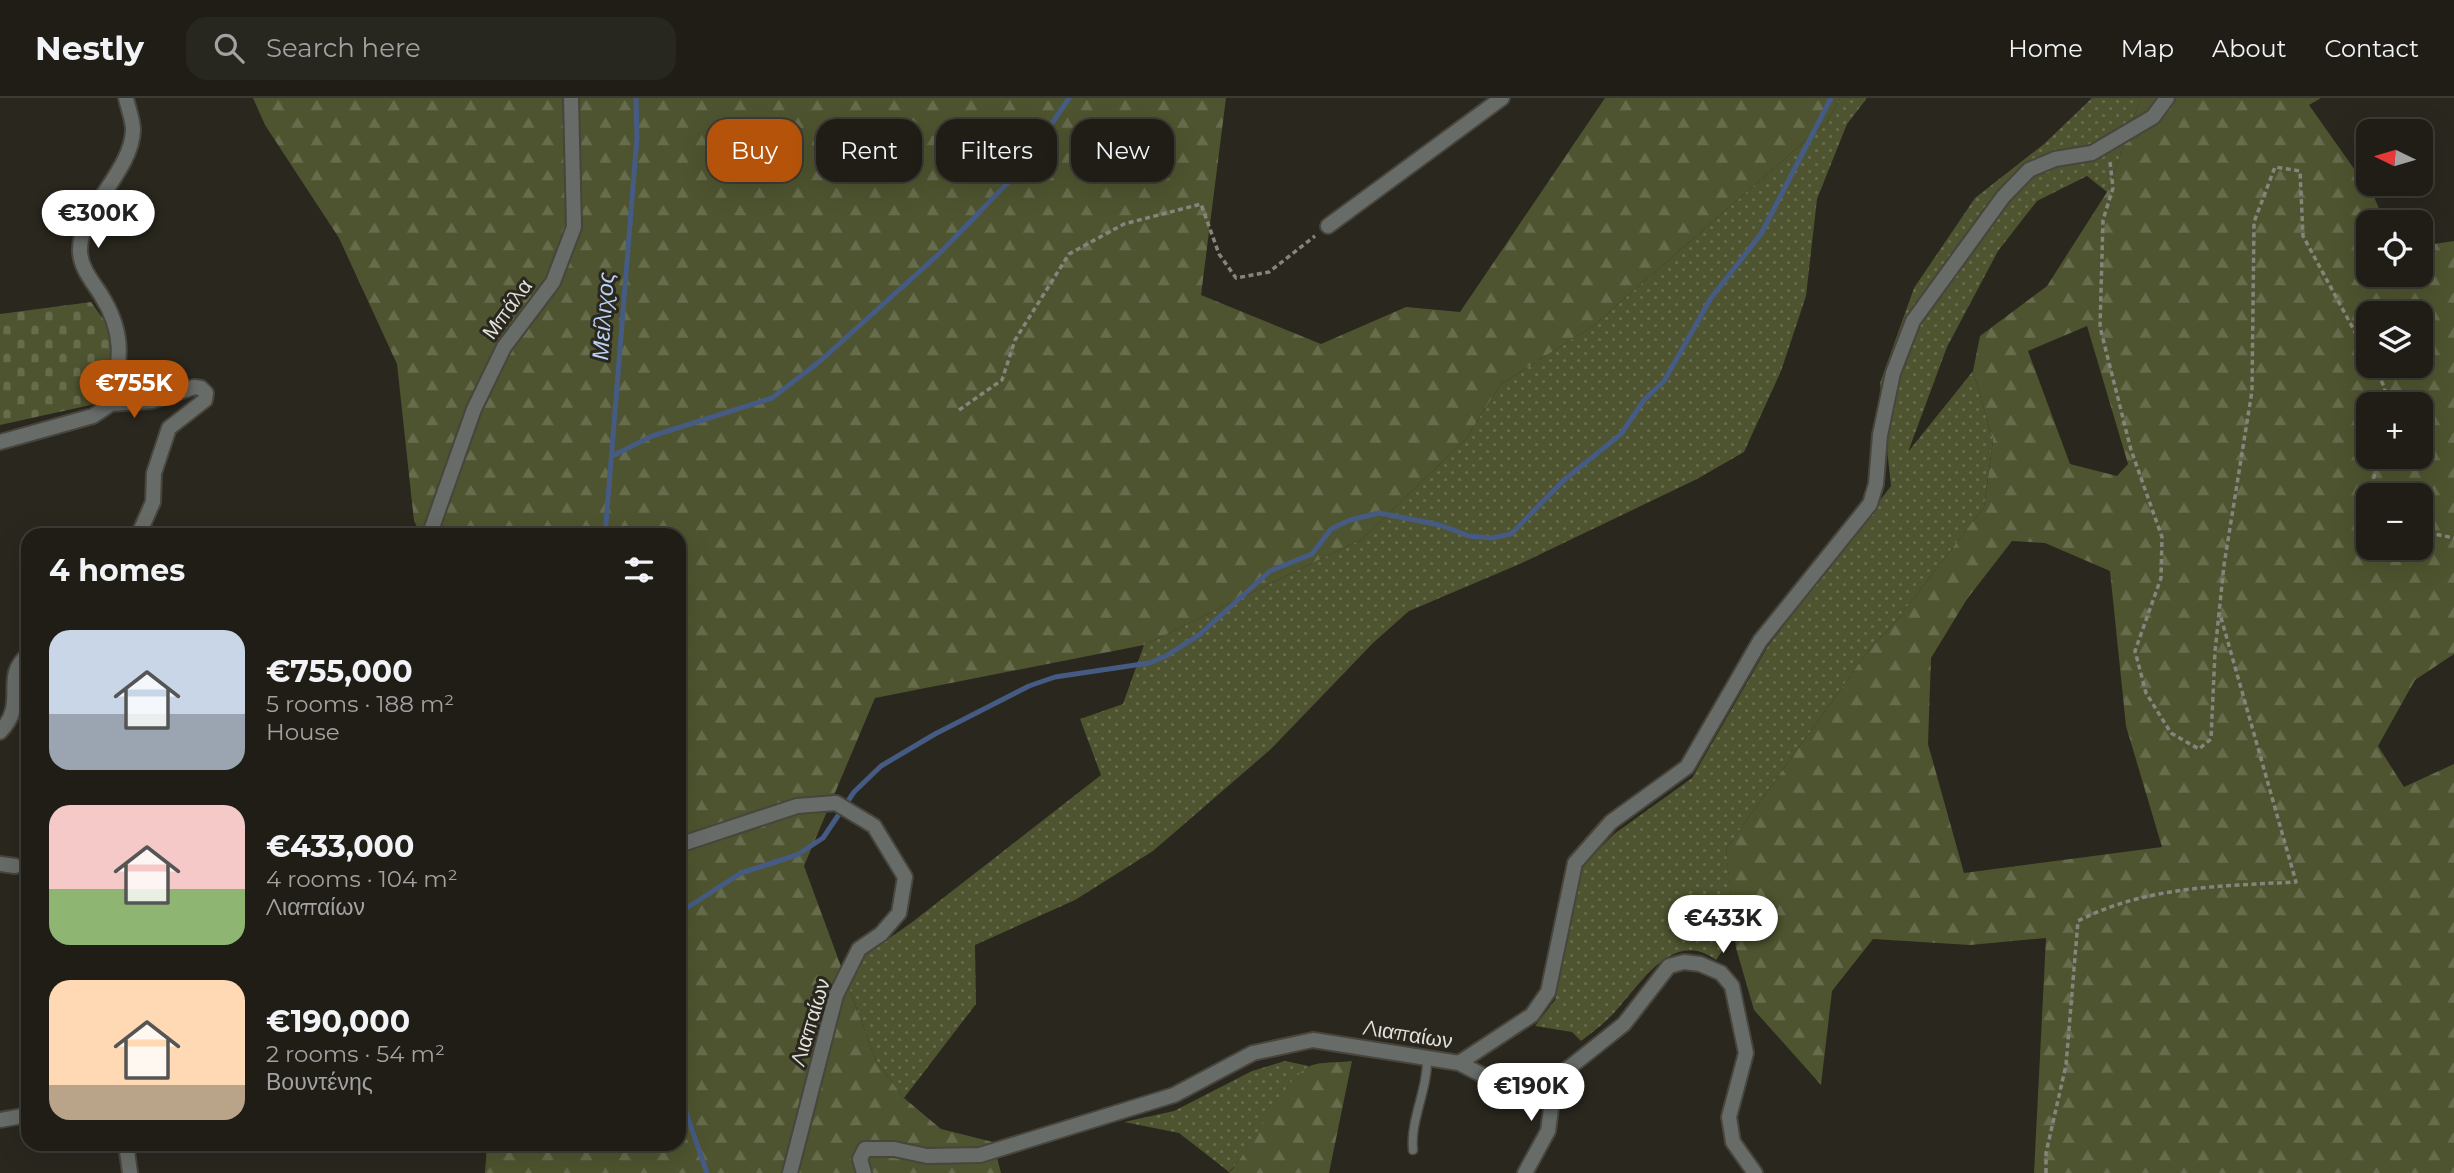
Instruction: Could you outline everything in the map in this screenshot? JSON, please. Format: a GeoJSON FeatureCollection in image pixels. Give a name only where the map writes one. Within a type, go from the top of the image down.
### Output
{"type":"FeatureCollection","features":[{"type":"Feature","properties":{"kind":"street"},"geometry":{"type":"LineString","coordinates":[[111,404],[119,367],[120,341],[113,316],[85,271],[80,251],[84,232],[128,151],[133,129],[126,98]]}},
{"type":"Feature","properties":{"kind":"street","name":"Μπάλα"},"geometry":{"type":"LineString","coordinates":[[432,528],[474,409],[503,346],[552,282],[574,227],[571,98]]}},
{"type":"Feature","properties":{"kind":"street"},"geometry":{"type":"LineString","coordinates":[[1328,226],[1502,98]]}},
{"type":"Feature","properties":{"kind":"street"},"geometry":{"type":"LineString","coordinates":[[1459,1063],[1532,1015],[1548,992],[1575,863],[1611,822],[1687,767],[1760,641],[1870,504],[1876,484],[1880,435],[1893,373],[1913,321],[2003,198],[2029,170],[2055,159],[2092,153],[2153,117],[2167,98]]}},
{"type":"Feature","properties":{"kind":"street"},"geometry":{"type":"LineString","coordinates":[[0,442],[93,416],[111,404],[152,401],[194,387],[201,388],[206,393],[202,403],[180,416],[169,428],[154,473],[153,502],[142,528]]}},
{"type":"Feature","properties":{"kind":"street"},"geometry":{"type":"LineString","coordinates":[[0,732],[11,720],[15,706],[13,674],[21,661]]}},
{"type":"Feature","properties":{"kind":"street","name":"Λιαπαίων"},"geometry":{"type":"LineString","coordinates":[[686,843],[797,806],[836,803],[874,826],[905,877],[904,896],[899,913],[880,933],[859,949],[836,995],[790,1173]]}},
{"type":"Feature","properties":{"kind":"street"},"geometry":{"type":"LineString","coordinates":[[1525,1173],[1548,1130],[1555,1079],[1624,1024],[1669,966],[1684,961],[1721,973],[1732,986],[1746,1053],[1729,1117],[1732,1142],[1755,1173]]}},
{"type":"Feature","properties":{"kind":"street","name":"Λιαπαίων"},"geometry":{"type":"LineString","coordinates":[[864,1173],[860,1159],[865,1149],[894,1149],[928,1156],[980,1155],[1174,1095],[1254,1053],[1313,1040],[1459,1063],[1496,1082],[1511,1085],[1555,1079]]}},
{"type":"Feature","properties":{"kind":"street"},"geometry":{"type":"LineString","coordinates":[[0,1105],[4,1119]]}},
{"type":"Feature","properties":{"kind":"street"},"geometry":{"type":"LineString","coordinates":[[127,1151],[130,1173]]}},
{"type":"Feature","properties":{"kind":"lane"},"geometry":{"type":"LineString","coordinates":[[1413,1150],[1411,1134],[1427,1081],[1427,1058]]}},
{"type":"Feature","properties":{"kind":"path"},"geometry":{"type":"LineString","coordinates":[[2092,153],[2111,162],[2113,188],[2104,220],[2100,327],[2131,450],[2162,537],[2161,578],[2135,651],[2146,693],[2171,733],[2199,749],[2211,738],[2219,610],[2252,391],[2254,222],[2275,167],[2300,171],[2303,236],[2356,334]]}},
{"type":"Feature","properties":{"kind":"path"},"geometry":{"type":"LineString","coordinates":[[959,410],[1002,380],[1015,340],[1069,254],[1124,224],[1201,204],[1219,254],[1236,278],[1269,272],[1328,226]]}},
{"type":"Feature","properties":{"kind":"path"},"geometry":{"type":"LineString","coordinates":[[2433,534],[2454,538]]}},
{"type":"Feature","properties":{"kind":"path"},"geometry":{"type":"LineString","coordinates":[[2046,1173],[2046,1153],[2066,1065],[2078,921],[2104,908],[2160,892],[2296,882],[2219,610]]}},
{"type":"Feature","properties":{"kind":"green space"},"geometry":{"type":"Polygon","coordinates":[[[253,98],[1226,98],[1201,295],[1321,344],[1406,307],[1460,312],[1605,98],[1840,98],[1827,122],[1593,326],[1501,384],[1465,440],[1362,539],[1144,645],[875,698],[804,866],[876,1061],[904,1098],[941,1129],[993,1142],[1001,1173],[485,1173],[487,1151],[686,1151],[686,528],[418,528],[414,521],[397,364],[339,238],[265,125],[253,98]]]}},
{"type":"Feature","properties":{"kind":"green space"},"geometry":{"type":"Polygon","coordinates":[[[1840,98],[1867,98],[1847,124],[1817,199],[1806,296],[1781,371],[1744,452],[1697,479],[1522,563],[1409,611],[1373,643],[1271,749],[1153,851],[1075,900],[975,945],[976,1004],[904,1098],[876,1061],[848,985],[864,956],[911,923],[1101,775],[1080,719],[1123,704],[1144,645],[1362,539],[1465,440],[1501,384],[1593,326],[1827,122],[1840,98]]]}},
{"type":"Feature","properties":{"kind":"green space"},"geometry":{"type":"Polygon","coordinates":[[[2092,98],[2141,98],[2107,192],[2087,176],[2037,201],[1998,251],[1947,347],[1908,452],[1973,371],[1993,440],[1984,507],[1897,620],[1868,651],[1726,849],[1735,932],[1716,960],[1700,952],[1684,951],[1657,965],[1607,1020],[1581,1041],[1572,1032],[1535,1026],[1555,1000],[1583,865],[1614,834],[1692,778],[1768,646],[1891,486],[1880,383],[1914,288],[1975,198],[2044,144],[2092,98]]]}},
{"type":"Feature","properties":{"kind":"green space"},"geometry":{"type":"Polygon","coordinates":[[[2141,98],[2321,98],[2309,105],[2356,172],[2356,196],[2373,196],[2380,210],[2356,210],[2356,287],[2433,287],[2433,244],[2454,241],[2454,654],[2415,680],[2378,746],[2404,787],[2454,764],[2454,1173],[2034,1173],[2046,938],[1970,945],[1873,939],[1832,991],[1821,1085],[1754,1010],[1736,948],[1726,849],[1868,651],[1897,620],[1984,507],[1993,440],[1973,371],[1980,336],[2047,286],[2107,192],[2141,98]],[[2087,326],[2028,351],[2070,464],[2117,476],[2128,464],[2087,326]],[[2012,541],[1967,599],[1931,658],[1928,744],[1964,873],[2162,847],[2126,726],[2110,571],[2045,543],[2012,541]]]}},
{"type":"Feature","properties":{"kind":"green space"},"geometry":{"type":"Polygon","coordinates":[[[91,302],[114,334],[104,402],[0,425],[0,314],[91,302]]]}},
{"type":"Feature","properties":{"kind":"green space"},"geometry":{"type":"Polygon","coordinates":[[[1285,1061],[1309,1066],[1287,1091],[1229,1172],[1179,1133],[1124,1122],[1174,1111],[1252,1071],[1285,1061]]]}},
{"type":"Feature","properties":{"kind":"green space"},"geometry":{"type":"Polygon","coordinates":[[[1352,1061],[1329,1173],[1229,1173],[1277,1100],[1298,1075],[1312,1065],[1352,1061]]]}},
{"type":"Feature","properties":{"kind":"waterway","name":"Μείλιχος"},"geometry":{"type":"LineString","coordinates":[[606,528],[637,137],[636,98]]}},
{"type":"Feature","properties":{"kind":"waterway"},"geometry":{"type":"LineString","coordinates":[[612,456],[652,436],[772,398],[819,362],[939,254],[1021,169],[1069,98]]}},
{"type":"Feature","properties":{"kind":"waterway"},"geometry":{"type":"LineString","coordinates":[[686,908],[741,873],[797,855],[823,838],[854,792],[881,766],[935,734],[1029,686],[1055,677],[1149,663],[1166,656],[1199,635],[1270,571],[1312,554],[1331,529],[1350,520],[1379,513],[1440,525],[1469,536],[1492,538],[1511,534],[1564,480],[1621,434],[1644,400],[1664,381],[1711,298],[1761,234],[1831,98]]}},
{"type":"Feature","properties":{"kind":"waterway","name":"Μείλιχος"},"geometry":{"type":"LineString","coordinates":[[686,1112],[707,1173]]}}]}
